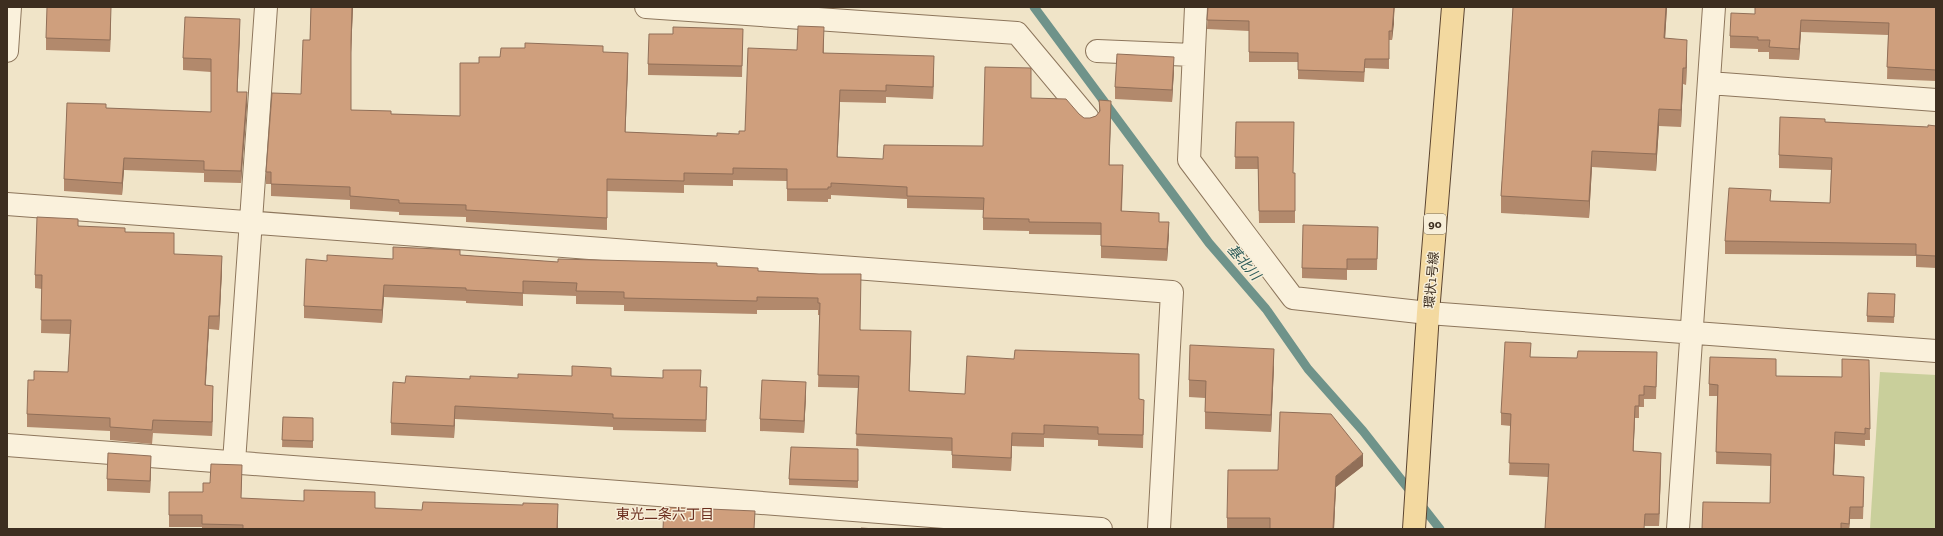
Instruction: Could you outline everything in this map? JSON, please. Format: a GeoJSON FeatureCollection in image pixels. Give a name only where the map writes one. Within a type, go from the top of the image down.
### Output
{"type":"FeatureCollection","features":[{"type":"Feature","properties":{"kind":"main road","name":"環状1号線"},"geometry":{"type":"LineString","coordinates":[[1414,529],[1421,442],[1428,313],[1454,7]]}},
{"type":"Feature","properties":{"kind":"street"},"geometry":{"type":"LineString","coordinates":[[7,51],[10,7]]}},
{"type":"Feature","properties":{"kind":"street"},"geometry":{"type":"LineString","coordinates":[[234,462],[266,7]]}},
{"type":"Feature","properties":{"kind":"street"},"geometry":{"type":"LineString","coordinates":[[646,7],[1018,33],[1088,118]]}},
{"type":"Feature","properties":{"kind":"street"},"geometry":{"type":"LineString","coordinates":[[1196,7],[1189,160],[1293,298],[1428,313],[1936,351]]}},
{"type":"Feature","properties":{"kind":"street"},"geometry":{"type":"LineString","coordinates":[[1678,529],[1714,7]]}},
{"type":"Feature","properties":{"kind":"street"},"geometry":{"type":"LineString","coordinates":[[1097,51],[1193,54]]}},
{"type":"Feature","properties":{"kind":"street"},"geometry":{"type":"LineString","coordinates":[[1708,83],[1936,100]]}},
{"type":"Feature","properties":{"kind":"street"},"geometry":{"type":"LineString","coordinates":[[7,204],[1172,292],[1159,529]]}},
{"type":"Feature","properties":{"kind":"street"},"geometry":{"type":"LineString","coordinates":[[7,446],[234,462],[1101,529]]}},
{"type":"Feature","properties":{"kind":"green space"},"geometry":{"type":"Polygon","coordinates":[[[1880,372],[1936,375],[1936,529],[1870,529],[1880,372]]]}},
{"type":"Feature","properties":{"kind":"building"},"geometry":{"type":"Polygon","coordinates":[[[47,7],[111,7],[110,40],[46,38],[47,7]]]}},
{"type":"Feature","properties":{"kind":"building"},"geometry":{"type":"Polygon","coordinates":[[[311,7],[352,7],[351,110],[391,111],[391,114],[460,116],[460,63],[479,63],[479,57],[500,57],[501,48],[525,48],[525,43],[603,46],[603,52],[628,53],[625,132],[717,136],[717,133],[739,134],[739,131],[745,131],[748,48],[797,50],[798,26],[824,27],[823,53],[934,56],[933,87],[886,85],[886,91],[840,90],[837,157],[883,159],[884,145],[983,146],[985,67],[1031,68],[1031,98],[1066,99],[1084,118],[1096,116],[1100,111],[1099,100],[1111,101],[1109,165],[1123,165],[1121,211],[1159,213],[1159,222],[1169,222],[1167,249],[1101,246],[1101,223],[1029,222],[1029,219],[983,218],[984,198],[907,196],[907,187],[831,183],[831,187],[828,187],[828,189],[787,189],[787,169],[733,168],[733,174],[684,173],[684,181],[607,179],[607,218],[466,210],[466,205],[399,203],[399,200],[350,196],[350,187],[271,184],[271,172],[266,172],[272,93],[301,94],[303,40],[310,40],[311,7]]]}},
{"type":"Feature","properties":{"kind":"building"},"geometry":{"type":"Polygon","coordinates":[[[1208,7],[1394,7],[1392,31],[1389,31],[1389,59],[1365,59],[1364,72],[1298,70],[1298,53],[1249,52],[1249,21],[1207,20],[1208,7]]]}},
{"type":"Feature","properties":{"kind":"building"},"geometry":{"type":"Polygon","coordinates":[[[1513,7],[1666,7],[1664,38],[1687,40],[1686,68],[1683,68],[1681,110],[1659,109],[1656,154],[1592,151],[1589,201],[1501,196],[1513,7]]]}},
{"type":"Feature","properties":{"kind":"building"},"geometry":{"type":"Polygon","coordinates":[[[1755,7],[1936,7],[1936,70],[1887,67],[1889,23],[1801,20],[1799,49],[1769,47],[1770,40],[1758,40],[1758,37],[1730,36],[1731,13],[1755,14],[1755,7]]]}},
{"type":"Feature","properties":{"kind":"building"},"geometry":{"type":"Polygon","coordinates":[[[185,17],[240,19],[237,92],[247,92],[241,171],[204,170],[204,161],[124,158],[122,183],[64,179],[67,103],[106,104],[106,108],[211,112],[211,59],[183,58],[185,17]]]}},
{"type":"Feature","properties":{"kind":"building"},"geometry":{"type":"Polygon","coordinates":[[[673,27],[743,29],[742,66],[648,64],[649,34],[673,34],[673,27]]]}},
{"type":"Feature","properties":{"kind":"building"},"geometry":{"type":"Polygon","coordinates":[[[1117,54],[1174,57],[1172,90],[1115,87],[1117,54]]]}},
{"type":"Feature","properties":{"kind":"building"},"geometry":{"type":"Polygon","coordinates":[[[1780,117],[1825,119],[1825,122],[1928,127],[1928,125],[1936,126],[1936,256],[1916,255],[1916,244],[1725,241],[1729,188],[1771,190],[1770,201],[1830,203],[1832,158],[1779,155],[1780,117]]]}},
{"type":"Feature","properties":{"kind":"building"},"geometry":{"type":"Polygon","coordinates":[[[1236,122],[1294,122],[1293,173],[1295,173],[1295,211],[1259,211],[1258,157],[1235,157],[1236,122]]]}},
{"type":"Feature","properties":{"kind":"building"},"geometry":{"type":"Polygon","coordinates":[[[37,217],[78,219],[78,226],[125,228],[125,232],[174,233],[174,254],[222,256],[219,316],[209,316],[205,385],[213,386],[212,422],[153,420],[152,430],[110,427],[110,418],[27,414],[28,380],[34,380],[34,371],[68,372],[71,320],[41,320],[42,275],[35,275],[37,217]]]}},
{"type":"Feature","properties":{"kind":"building"},"geometry":{"type":"Polygon","coordinates":[[[1303,225],[1378,227],[1377,259],[1347,259],[1347,269],[1302,268],[1303,225]]]}},
{"type":"Feature","properties":{"kind":"building"},"geometry":{"type":"Polygon","coordinates":[[[393,247],[460,250],[460,255],[558,262],[558,259],[717,263],[717,266],[758,268],[758,271],[819,274],[861,274],[860,330],[911,331],[909,391],[965,394],[967,356],[1014,359],[1015,350],[1139,354],[1139,399],[1144,400],[1143,435],[1098,434],[1098,427],[1044,425],[1044,434],[1012,433],[1011,458],[952,455],[952,438],[856,434],[859,376],[818,375],[820,303],[818,303],[818,298],[757,297],[757,301],[624,298],[624,292],[576,291],[577,283],[523,281],[523,293],[466,290],[466,288],[384,285],[382,310],[304,306],[306,259],[327,261],[327,255],[393,259],[393,247]]]}},
{"type":"Feature","properties":{"kind":"building"},"geometry":{"type":"Polygon","coordinates":[[[1868,293],[1895,294],[1894,317],[1867,316],[1868,293]]]}},
{"type":"Feature","properties":{"kind":"building"},"geometry":{"type":"Polygon","coordinates":[[[1505,342],[1531,343],[1530,357],[1577,358],[1578,351],[1657,352],[1656,387],[1644,386],[1644,395],[1639,395],[1639,406],[1635,406],[1633,451],[1661,453],[1659,514],[1645,514],[1644,529],[1545,529],[1549,464],[1509,463],[1511,414],[1501,413],[1505,342]]]}},
{"type":"Feature","properties":{"kind":"building"},"geometry":{"type":"Polygon","coordinates":[[[1190,345],[1274,349],[1271,415],[1205,412],[1206,381],[1189,380],[1190,345]]]}},
{"type":"Feature","properties":{"kind":"building"},"geometry":{"type":"Polygon","coordinates":[[[1710,357],[1776,359],[1776,376],[1842,377],[1842,359],[1869,360],[1870,429],[1865,428],[1865,434],[1835,432],[1833,475],[1864,477],[1863,507],[1850,507],[1849,524],[1841,523],[1841,529],[1702,529],[1703,502],[1770,503],[1771,454],[1716,452],[1718,385],[1709,384],[1710,357]]]}},
{"type":"Feature","properties":{"kind":"building"},"geometry":{"type":"Polygon","coordinates":[[[572,366],[611,368],[611,376],[663,378],[663,370],[701,370],[700,387],[707,387],[706,420],[613,418],[613,414],[455,406],[454,426],[391,423],[393,382],[405,383],[406,376],[470,379],[470,376],[518,378],[518,374],[572,376],[572,366]]]}},
{"type":"Feature","properties":{"kind":"building"},"geometry":{"type":"Polygon","coordinates":[[[762,380],[806,382],[804,421],[760,419],[762,380]]]}},
{"type":"Feature","properties":{"kind":"building"},"geometry":{"type":"Polygon","coordinates":[[[1280,412],[1331,414],[1363,454],[1336,476],[1333,529],[1270,529],[1270,518],[1227,518],[1228,470],[1278,470],[1280,412]]]}},
{"type":"Feature","properties":{"kind":"building"},"geometry":{"type":"Polygon","coordinates":[[[283,417],[313,418],[313,441],[282,440],[283,417]]]}},
{"type":"Feature","properties":{"kind":"building"},"geometry":{"type":"Polygon","coordinates":[[[791,447],[858,449],[858,481],[789,479],[791,447]]]}},
{"type":"Feature","properties":{"kind":"building"},"geometry":{"type":"Polygon","coordinates":[[[108,453],[151,456],[150,481],[107,479],[108,453]]]}},
{"type":"Feature","properties":{"kind":"building"},"geometry":{"type":"Polygon","coordinates":[[[211,464],[242,465],[241,498],[304,501],[304,490],[375,492],[375,508],[422,510],[423,502],[523,505],[523,503],[558,504],[557,529],[243,529],[243,525],[202,524],[202,515],[169,515],[169,492],[203,492],[203,483],[210,483],[211,464]]]}},
{"type":"Feature","properties":{"kind":"building"},"geometry":{"type":"Polygon","coordinates":[[[664,507],[755,511],[754,529],[663,529],[664,507]]]}},
{"type":"Feature","properties":{"kind":"waterway","name":"基北川"},"geometry":{"type":"LineString","coordinates":[[1034,7],[1209,243],[1266,309],[1308,369],[1363,431],[1440,529]]}},
{"type":"Feature","properties":{"kind":"district","name":"東光二条六丁目"},"geometry":{"type":"Point","coordinates":[665,514]}}]}
